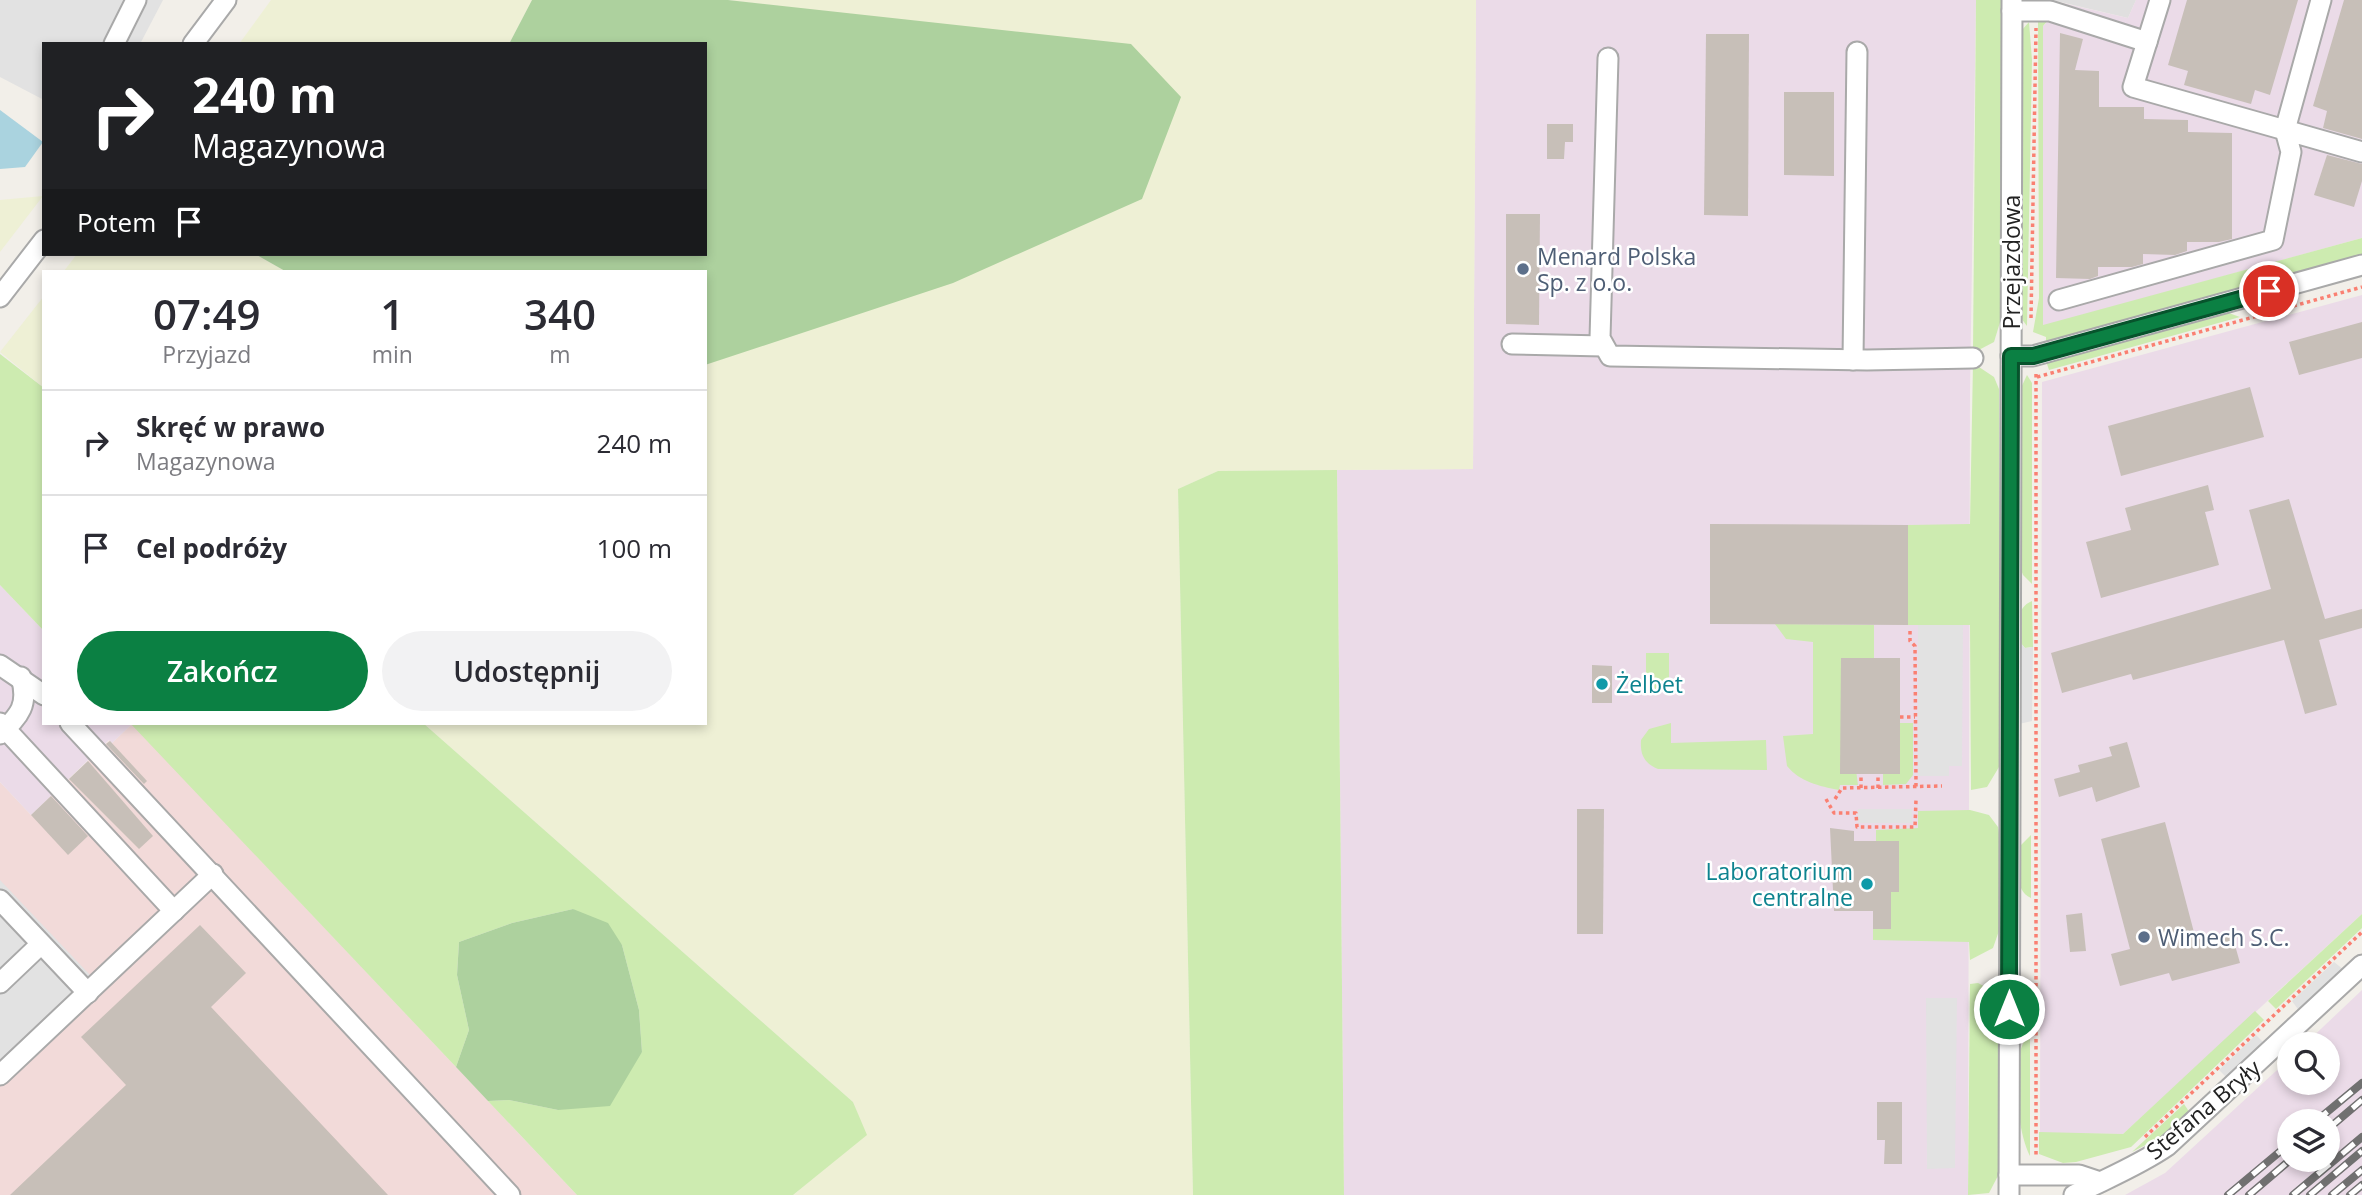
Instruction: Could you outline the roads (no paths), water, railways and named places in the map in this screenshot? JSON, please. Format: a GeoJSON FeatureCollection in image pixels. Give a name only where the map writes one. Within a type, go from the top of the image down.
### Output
{"type":"FeatureCollection","features":[{"type":"Feature","properties":{"kind":"street"},"geometry":{"type":"LineString","coordinates":[[115,42],[136,0]]}},
{"type":"Feature","properties":{"kind":"street"},"geometry":{"type":"LineString","coordinates":[[194,42],[226,0]]}},
{"type":"Feature","properties":{"kind":"street"},"geometry":{"type":"LineString","coordinates":[[2160,0],[2133,87],[2362,152]]}},
{"type":"Feature","properties":{"kind":"street"},"geometry":{"type":"LineString","coordinates":[[2059,299],[2273,240],[2291,152],[2285,130],[2321,0]]}},
{"type":"Feature","properties":{"kind":"street"},"geometry":{"type":"LineString","coordinates":[[2012,6],[2050,11],[2147,42]]}},
{"type":"Feature","properties":{"kind":"street","name":"Przejazdowa"},"geometry":{"type":"LineString","coordinates":[[2009,1185],[2012,6]]}},
{"type":"Feature","properties":{"kind":"street"},"geometry":{"type":"LineString","coordinates":[[1853,360],[1857,52]]}},
{"type":"Feature","properties":{"kind":"street"},"geometry":{"type":"LineString","coordinates":[[1608,58],[1600,338],[1610,356],[1853,360],[1973,358]]}},
{"type":"Feature","properties":{"kind":"street"},"geometry":{"type":"LineString","coordinates":[[6,289],[42,243]]}},
{"type":"Feature","properties":{"kind":"street"},"geometry":{"type":"LineString","coordinates":[[2011,356],[2033,356],[2362,265]]}},
{"type":"Feature","properties":{"kind":"street"},"geometry":{"type":"LineString","coordinates":[[1512,344],[1603,346]]}},
{"type":"Feature","properties":{"kind":"street"},"geometry":{"type":"LineString","coordinates":[[0,665],[42,693]]}},
{"type":"Feature","properties":{"kind":"street"},"geometry":{"type":"LineString","coordinates":[[21,677],[26,694],[24,705],[20,715],[2,729],[174,911]]}},
{"type":"Feature","properties":{"kind":"street"},"geometry":{"type":"LineString","coordinates":[[72,725],[214,874],[510,1195]]}},
{"type":"Feature","properties":{"kind":"street"},"geometry":{"type":"LineString","coordinates":[[0,1075],[214,874]]}},
{"type":"Feature","properties":{"kind":"street"},"geometry":{"type":"LineString","coordinates":[[0,900],[88,993]]}},
{"type":"Feature","properties":{"kind":"street"},"geometry":{"type":"LineString","coordinates":[[0,983],[41,944]]}},
{"type":"Feature","properties":{"kind":"street","name":"Stefana Bryły"},"geometry":{"type":"LineString","coordinates":[[2074,1195],[2096,1181],[2145,1160],[2189,1128],[2362,965]]}},
{"type":"Feature","properties":{"kind":"street"},"geometry":{"type":"LineString","coordinates":[[2009,1185],[2079,1175],[2096,1181]]}},
{"type":"Feature","properties":{"kind":"water"},"geometry":{"type":"Polygon","coordinates":[[[0,110],[42,143],[25,167],[0,169],[0,110]]]}},
{"type":"Feature","properties":{"kind":"railway"},"geometry":{"type":"LineString","coordinates":[[2331,1109],[2362,1083]]}},
{"type":"Feature","properties":{"kind":"railway"},"geometry":{"type":"LineString","coordinates":[[2340,1119],[2362,1100]]}},
{"type":"Feature","properties":{"kind":"railway"},"geometry":{"type":"LineString","coordinates":[[2293,1195],[2362,1137]]}},
{"type":"Feature","properties":{"kind":"railway"},"geometry":{"type":"LineString","coordinates":[[2310,1195],[2362,1151]]}},
{"type":"Feature","properties":{"kind":"railway"},"geometry":{"type":"LineString","coordinates":[[2228,1195],[2277,1154]]}},
{"type":"Feature","properties":{"kind":"railway"},"geometry":{"type":"LineString","coordinates":[[2332,1195],[2362,1170]]}},
{"type":"Feature","properties":{"kind":"railway"},"geometry":{"type":"LineString","coordinates":[[2249,1195],[2277,1171]]}},
{"type":"Feature","properties":{"kind":"railway"},"geometry":{"type":"LineString","coordinates":[[2350,1195],[2362,1185]]}},
{"type":"Feature","properties":{"kind":"place","name":"Menard Polska Sp. z o.o."},"geometry":{"type":"Point","coordinates":[1523,269]}},
{"type":"Feature","properties":{"kind":"place","name":"Żelbet"},"geometry":{"type":"Point","coordinates":[1602,684]}},
{"type":"Feature","properties":{"kind":"place","name":"Laboratorium centralne"},"geometry":{"type":"Point","coordinates":[1867,884]}},
{"type":"Feature","properties":{"kind":"place","name":"Wimech S.C."},"geometry":{"type":"Point","coordinates":[2144,937]}}]}
